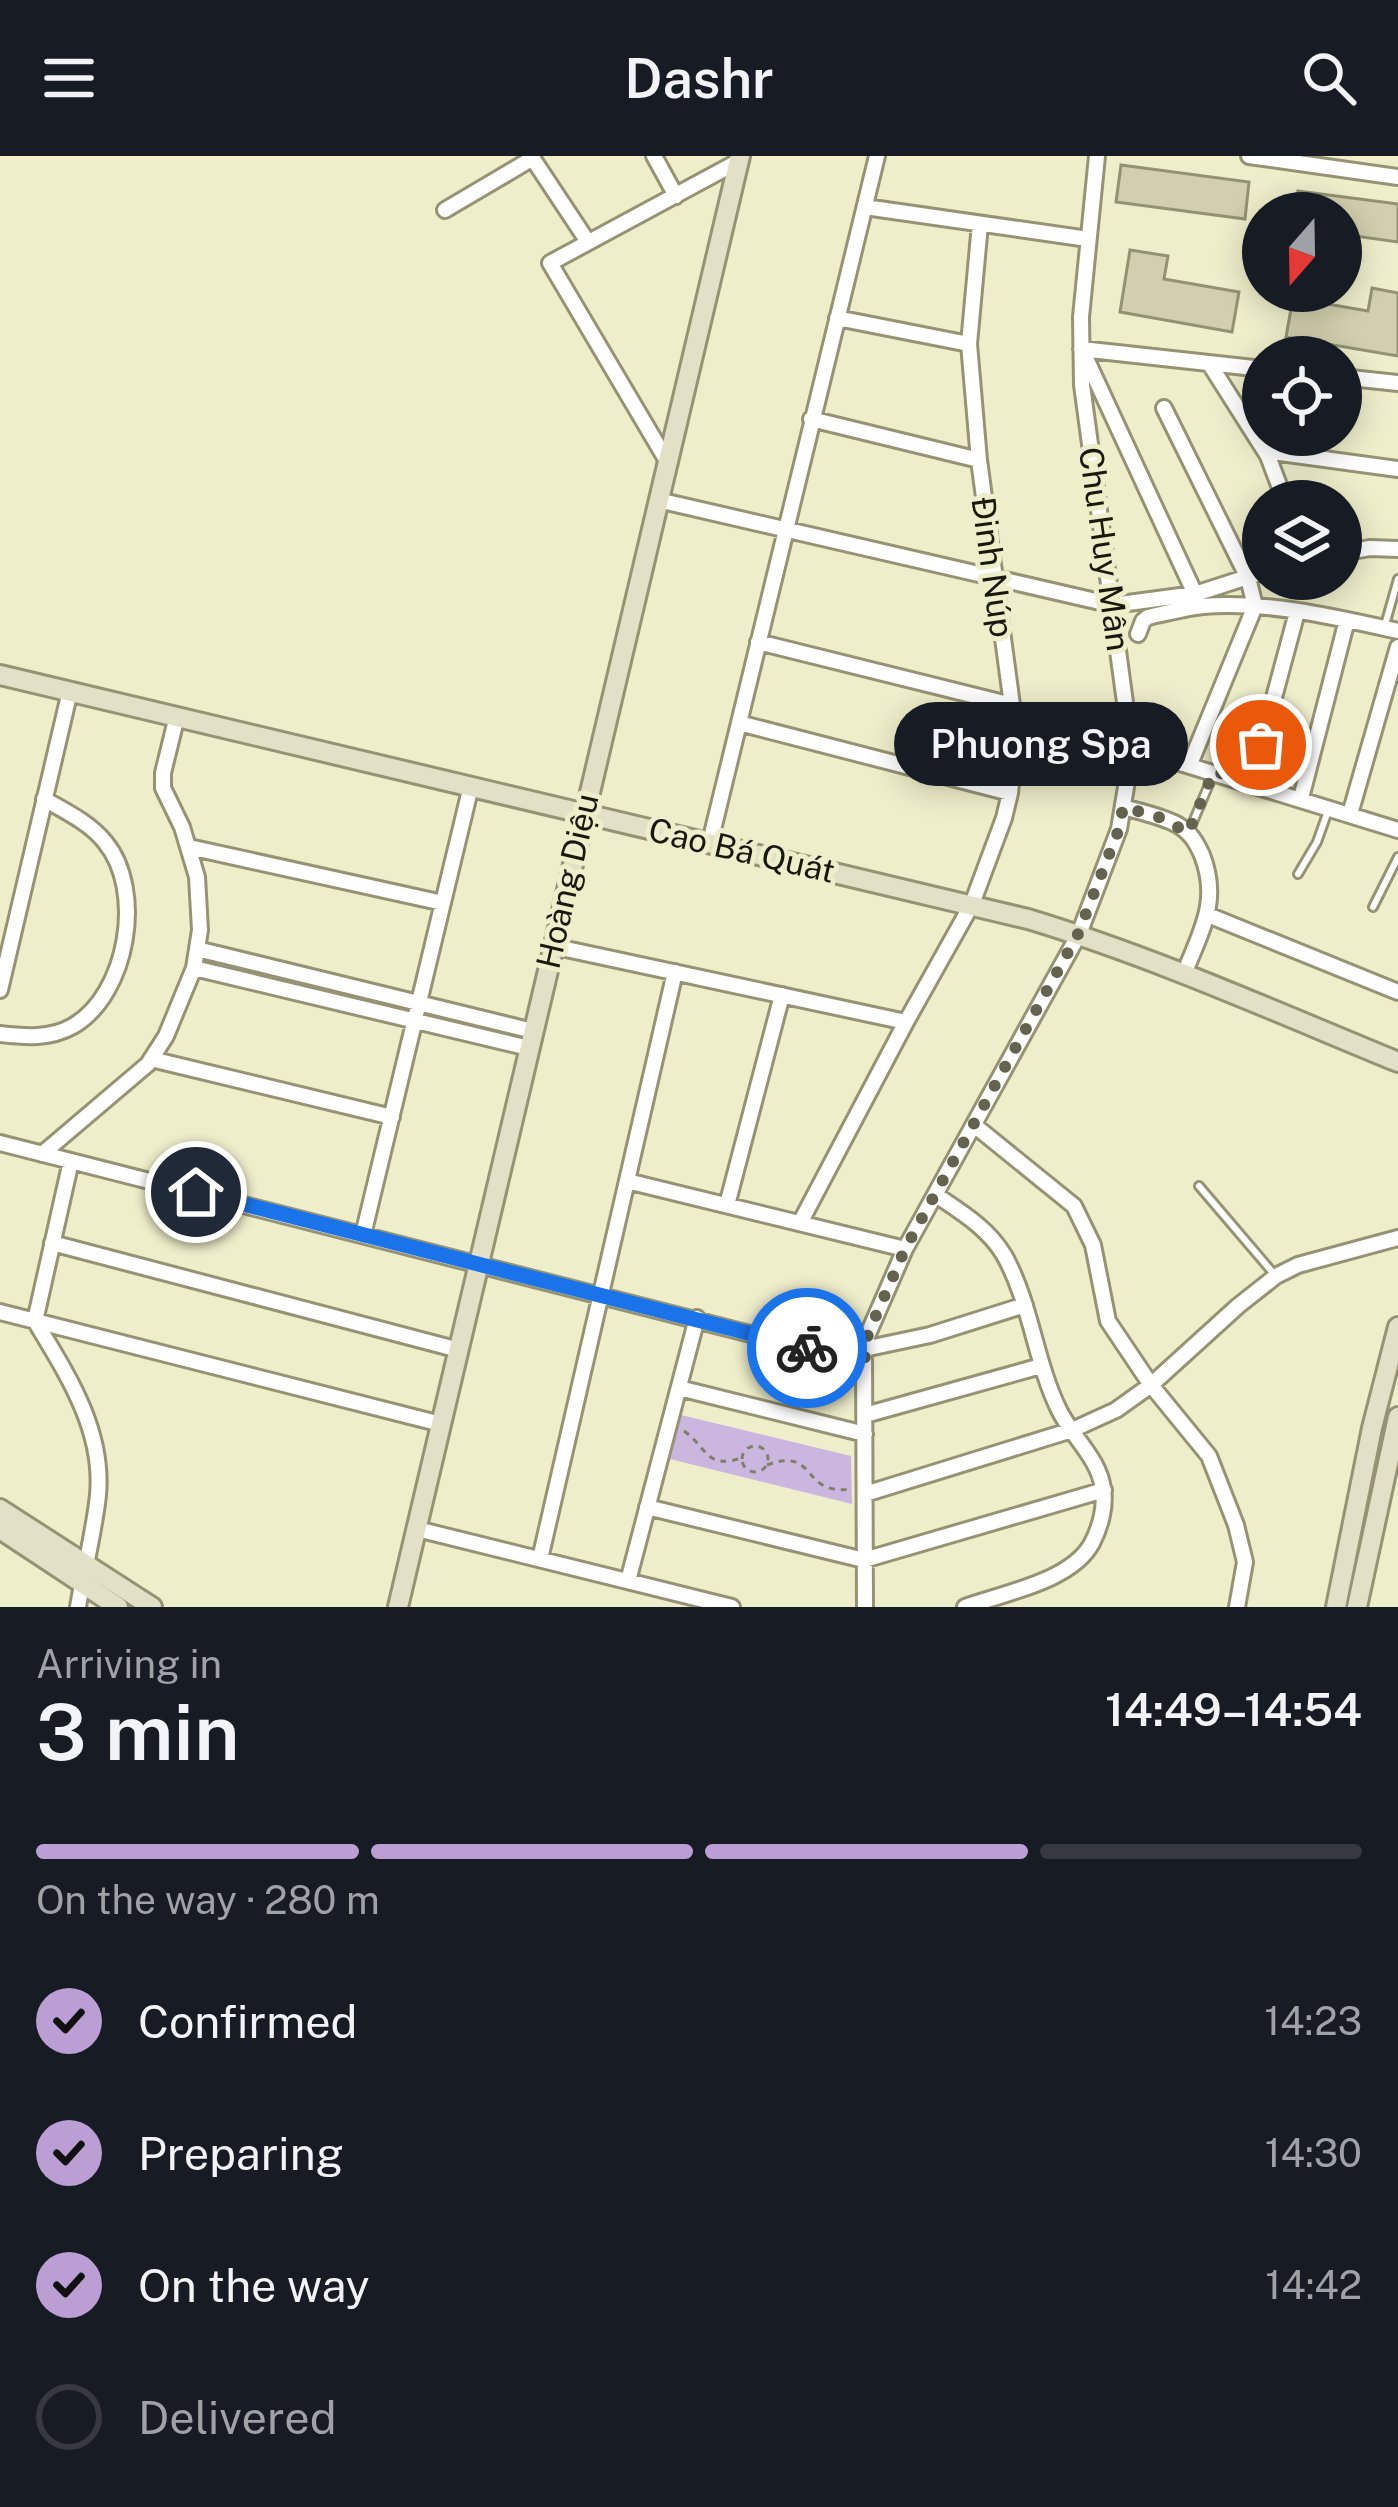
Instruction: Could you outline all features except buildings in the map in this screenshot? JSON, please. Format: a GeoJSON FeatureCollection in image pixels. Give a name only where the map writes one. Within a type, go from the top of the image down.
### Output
{"type":"FeatureCollection","features":[{"type":"Feature","properties":{"kind":"street"},"geometry":{"type":"LineString","coordinates":[[654,156],[676,196]]}},
{"type":"Feature","properties":{"kind":"street"},"geometry":{"type":"LineString","coordinates":[[710,842],[877,156]]}},
{"type":"Feature","properties":{"kind":"street","name":"Chu Huy Mân"},"geometry":{"type":"LineString","coordinates":[[864,1356],[905,1249],[1078,934],[1119,829],[1129,732],[1082,385],[1081,317],[1096,156]]}},
{"type":"Feature","properties":{"kind":"street"},"geometry":{"type":"LineString","coordinates":[[1249,156],[1334,162],[1398,177]]}},
{"type":"Feature","properties":{"kind":"street"},"geometry":{"type":"LineString","coordinates":[[445,210],[532,157],[588,242]]}},
{"type":"Feature","properties":{"kind":"street"},"geometry":{"type":"LineString","coordinates":[[667,461],[550,263],[739,158]]}},
{"type":"Feature","properties":{"kind":"street","name":"Hoàng Diệu"},"geometry":{"type":"LineString","coordinates":[[398,1607],[739,158]]}},
{"type":"Feature","properties":{"kind":"street"},"geometry":{"type":"LineString","coordinates":[[865,207],[1088,239]]}},
{"type":"Feature","properties":{"kind":"street","name":"Đinh Núp"},"geometry":{"type":"LineString","coordinates":[[800,1222],[972,904],[1010,793],[1012,705],[979,460],[969,344],[980,224]]}},
{"type":"Feature","properties":{"kind":"street"},"geometry":{"type":"LineString","coordinates":[[837,318],[969,344]]}},
{"type":"Feature","properties":{"kind":"street"},"geometry":{"type":"LineString","coordinates":[[1082,349],[1242,366]]}},
{"type":"Feature","properties":{"kind":"street"},"geometry":{"type":"LineString","coordinates":[[1082,349],[1195,594]]}},
{"type":"Feature","properties":{"kind":"street"},"geometry":{"type":"LineString","coordinates":[[1209,363],[1242,415]]}},
{"type":"Feature","properties":{"kind":"street"},"geometry":{"type":"LineString","coordinates":[[1362,379],[1398,383]]}},
{"type":"Feature","properties":{"kind":"street"},"geometry":{"type":"LineString","coordinates":[[1164,408],[1242,550]]}},
{"type":"Feature","properties":{"kind":"street"},"geometry":{"type":"LineString","coordinates":[[811,419],[979,460]]}},
{"type":"Feature","properties":{"kind":"street"},"geometry":{"type":"LineString","coordinates":[[1302,456],[1398,469]]}},
{"type":"Feature","properties":{"kind":"street"},"geometry":{"type":"LineString","coordinates":[[658,500],[1113,605],[1195,594],[1242,579]]}},
{"type":"Feature","properties":{"kind":"street"},"geometry":{"type":"LineString","coordinates":[[1362,549],[1398,549]]}},
{"type":"Feature","properties":{"kind":"street"},"geometry":{"type":"LineString","coordinates":[[1190,764],[1255,600]]}},
{"type":"Feature","properties":{"kind":"street"},"geometry":{"type":"LineString","coordinates":[[1138,634],[1148,617],[1202,606],[1255,606],[1391,630]]}},
{"type":"Feature","properties":{"kind":"street"},"geometry":{"type":"LineString","coordinates":[[1251,783],[1297,612]]}},
{"type":"Feature","properties":{"kind":"street"},"geometry":{"type":"LineString","coordinates":[[1301,798],[1348,620]]}},
{"type":"Feature","properties":{"kind":"street"},"geometry":{"type":"LineString","coordinates":[[758,642],[1012,705]]}},
{"type":"Feature","properties":{"kind":"street"},"geometry":{"type":"LineString","coordinates":[[1350,814],[1398,647]]}},
{"type":"Feature","properties":{"kind":"street","name":"Cao Bá Quát"},"geometry":{"type":"LineString","coordinates":[[0,674],[972,904],[1078,934],[1398,1062]]}},
{"type":"Feature","properties":{"kind":"street"},"geometry":{"type":"LineString","coordinates":[[0,990],[70,691]]}},
{"type":"Feature","properties":{"kind":"street"},"geometry":{"type":"LineString","coordinates":[[42,1154],[151,1059],[166,1036],[194,968],[200,930],[197,877],[164,788],[163,773],[177,716]]}},
{"type":"Feature","properties":{"kind":"street"},"geometry":{"type":"LineString","coordinates":[[739,723],[1010,793]]}},
{"type":"Feature","properties":{"kind":"street"},"geometry":{"type":"LineString","coordinates":[[1128,747],[1398,830]]}},
{"type":"Feature","properties":{"kind":"street"},"geometry":{"type":"LineString","coordinates":[[363,1234],[471,786]]}},
{"type":"Feature","properties":{"kind":"street"},"geometry":{"type":"LineString","coordinates":[[0,1034],[29,1038],[57,1033],[93,1010],[106,993],[128,918],[128,888],[108,844],[89,826],[44,799]]}},
{"type":"Feature","properties":{"kind":"street"},"geometry":{"type":"LineString","coordinates":[[1123,807],[1162,818],[1188,833],[1200,851],[1211,888],[1208,915],[1184,974]]}},
{"type":"Feature","properties":{"kind":"street"},"geometry":{"type":"LineString","coordinates":[[189,847],[443,903]]}},
{"type":"Feature","properties":{"kind":"street"},"geometry":{"type":"LineString","coordinates":[[1208,915],[1398,992]]}},
{"type":"Feature","properties":{"kind":"street"},"geometry":{"type":"LineString","coordinates":[[552,946],[906,1022]]}},
{"type":"Feature","properties":{"kind":"street"},"geometry":{"type":"LineString","coordinates":[[197,949],[419,1003],[531,1040]]}},
{"type":"Feature","properties":{"kind":"street"},"geometry":{"type":"LineString","coordinates":[[194,968],[415,1021],[531,1040]]}},
{"type":"Feature","properties":{"kind":"street"},"geometry":{"type":"LineString","coordinates":[[540,1559],[675,972]]}},
{"type":"Feature","properties":{"kind":"street"},"geometry":{"type":"LineString","coordinates":[[727,1205],[782,995]]}},
{"type":"Feature","properties":{"kind":"street"},"geometry":{"type":"LineString","coordinates":[[151,1059],[392,1118]]}},
{"type":"Feature","properties":{"kind":"street"},"geometry":{"type":"LineString","coordinates":[[974,1125],[1074,1206],[1093,1245],[1108,1321],[1151,1385],[1209,1456],[1245,1562],[1234,1606]]}},
{"type":"Feature","properties":{"kind":"street"},"geometry":{"type":"LineString","coordinates":[[0,1144],[864,1356],[1025,1305]]}},
{"type":"Feature","properties":{"kind":"street"},"geometry":{"type":"LineString","coordinates":[[71,1161],[35,1321],[74,1386],[93,1438],[98,1493],[78,1607]]}},
{"type":"Feature","properties":{"kind":"street"},"geometry":{"type":"LineString","coordinates":[[627,1180],[905,1249]]}},
{"type":"Feature","properties":{"kind":"street"},"geometry":{"type":"LineString","coordinates":[[936,1195],[981,1227],[1003,1255],[1025,1305],[1060,1413],[1093,1460],[1103,1490],[1101,1522],[1090,1547],[1064,1573],[965,1607]]}},
{"type":"Feature","properties":{"kind":"street"},"geometry":{"type":"LineString","coordinates":[[865,1490],[1072,1430],[1116,1411],[1276,1276],[1298,1265],[1398,1238]]}},
{"type":"Feature","properties":{"kind":"street"},"geometry":{"type":"LineString","coordinates":[[52,1243],[458,1350]]}},
{"type":"Feature","properties":{"kind":"street"},"geometry":{"type":"LineString","coordinates":[[0,1312],[441,1424]]}},
{"type":"Feature","properties":{"kind":"street"},"geometry":{"type":"LineString","coordinates":[[628,1580],[697,1318]]}},
{"type":"Feature","properties":{"kind":"street"},"geometry":{"type":"LineString","coordinates":[[1336,1607],[1390,1389],[1398,1328]]}},
{"type":"Feature","properties":{"kind":"street"},"geometry":{"type":"LineString","coordinates":[[864,1356],[866,1607]]}},
{"type":"Feature","properties":{"kind":"street"},"geometry":{"type":"LineString","coordinates":[[865,1415],[1041,1366]]}},
{"type":"Feature","properties":{"kind":"street"},"geometry":{"type":"LineString","coordinates":[[679,1388],[865,1434]]}},
{"type":"Feature","properties":{"kind":"street"},"geometry":{"type":"LineString","coordinates":[[1357,1607],[1398,1417]]}},
{"type":"Feature","properties":{"kind":"street"},"geometry":{"type":"LineString","coordinates":[[647,1507],[864,1560],[1103,1490]]}},
{"type":"Feature","properties":{"kind":"street"},"geometry":{"type":"LineString","coordinates":[[0,1509],[84,1574],[118,1607]]}},
{"type":"Feature","properties":{"kind":"street"},"geometry":{"type":"LineString","coordinates":[[0,1529],[152,1607]]}},
{"type":"Feature","properties":{"kind":"street"},"geometry":{"type":"LineString","coordinates":[[417,1529],[732,1607]]}},
{"type":"Feature","properties":{"kind":"lane"},"geometry":{"type":"LineString","coordinates":[[1391,630],[1398,579]]}},
{"type":"Feature","properties":{"kind":"lane"},"geometry":{"type":"LineString","coordinates":[[1188,833],[1214,771]]}},
{"type":"Feature","properties":{"kind":"lane"},"geometry":{"type":"LineString","coordinates":[[1298,874],[1330,808]]}},
{"type":"Feature","properties":{"kind":"lane"},"geometry":{"type":"LineString","coordinates":[[1373,907],[1398,857]]}},
{"type":"Feature","properties":{"kind":"lane"},"geometry":{"type":"LineString","coordinates":[[1199,1186],[1276,1276]]}},
{"type":"Feature","properties":{"kind":"path"},"geometry":{"type":"LineString","coordinates":[[667,1434],[686,1431],[704,1453],[724,1462],[741,1458],[748,1447],[758,1446],[767,1454],[767,1465]]}},
{"type":"Feature","properties":{"kind":"path"},"geometry":{"type":"LineString","coordinates":[[741,1458],[751,1472],[784,1460],[797,1462],[818,1484],[833,1491],[865,1490]]}},
{"type":"Feature","properties":{"kind":"shaded area"},"geometry":{"type":"Polygon","coordinates":[[[681,1415],[851,1456],[852,1504],[670,1459],[681,1415]]]}},
{"type":"Feature","properties":{"kind":"way so far"},"geometry":{"type":"LineString","coordinates":[[807,1348],[864,1363],[868,1334],[905,1249],[1078,934],[1123,807],[1162,818],[1188,833],[1214,771],[1251,783],[1261,745]]}},
{"type":"Feature","properties":{"kind":"place","name":"Phuong Spa"},"geometry":{"type":"Point","coordinates":[1261,745]}},
{"type":"Feature","properties":{"kind":"route"},"geometry":{"type":"LineString","coordinates":[[196,1192],[807,1348]]}}]}
